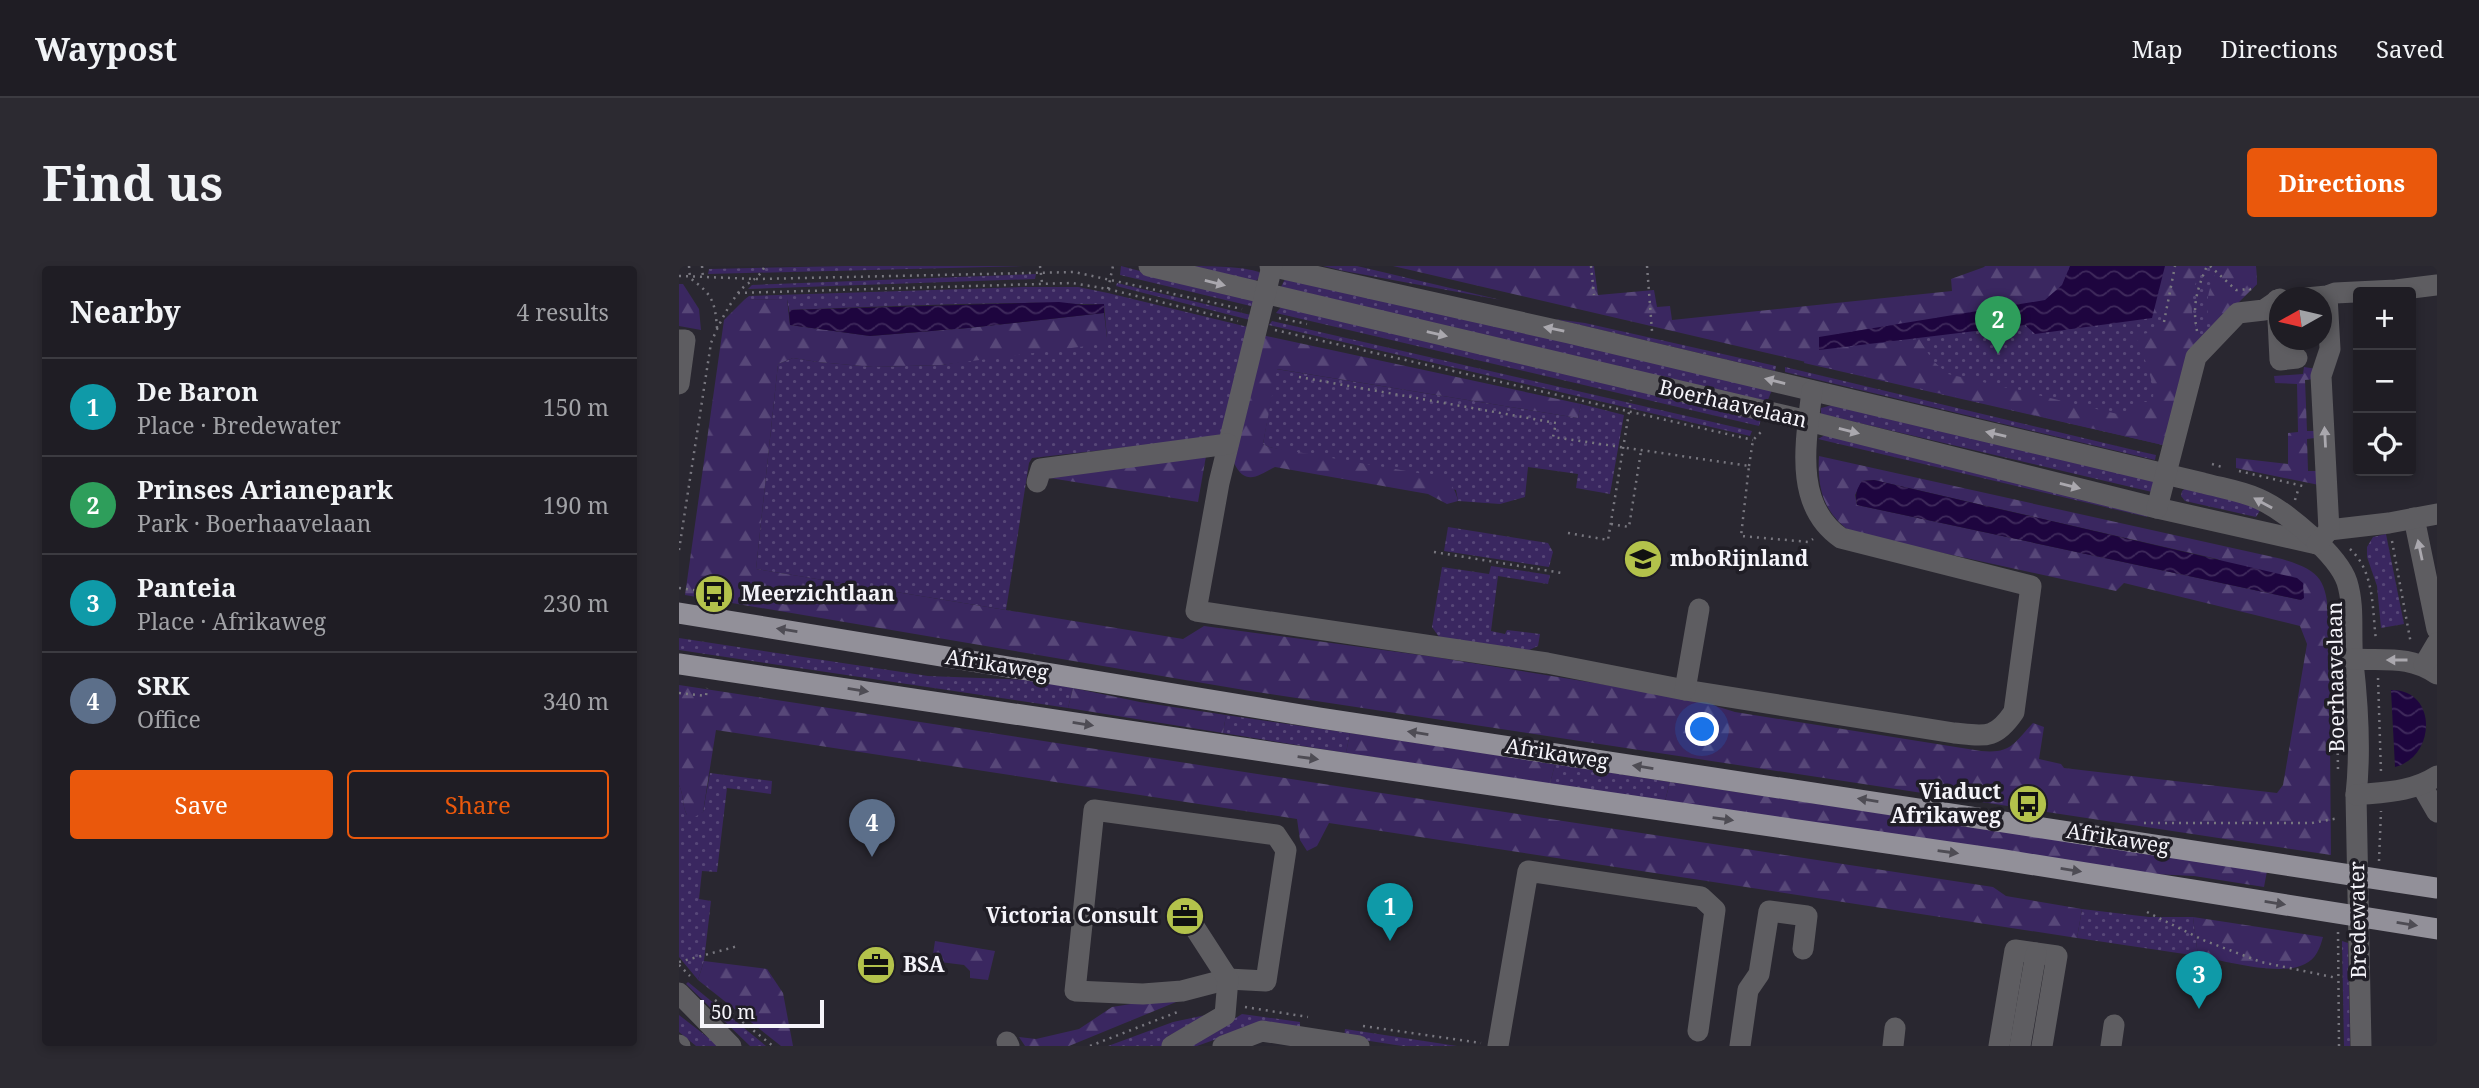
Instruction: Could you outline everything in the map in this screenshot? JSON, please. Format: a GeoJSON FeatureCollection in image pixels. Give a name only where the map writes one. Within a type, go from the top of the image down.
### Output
{"type":"FeatureCollection","features":[{"type":"Feature","properties":{"kind":"main road","name":"Afrikaweg"},"geometry":{"type":"LineString","coordinates":[[679,613],[1320,718],[2437,888]]}},
{"type":"Feature","properties":{"kind":"main road","name":"Afrikaweg"},"geometry":{"type":"LineString","coordinates":[[679,664],[2004,860],[2437,929]]}},
{"type":"Feature","properties":{"kind":"street","name":"Boerhaavelaan"},"geometry":{"type":"LineString","coordinates":[[1149,266],[1263,304],[1808,421],[2157,508],[2323,537]]}},
{"type":"Feature","properties":{"kind":"street","name":"Boerhaavelaan"},"geometry":{"type":"LineString","coordinates":[[1271,266],[1582,336],[2165,474],[2260,499],[2305,530],[2323,537],[2347,582],[2358,694],[2356,795]]}},
{"type":"Feature","properties":{"kind":"street"},"geometry":{"type":"LineString","coordinates":[[1271,266],[1219,483],[1196,611],[1548,663],[1685,690],[1954,733],[1982,736],[1995,734],[2004,727],[2014,712],[2031,586],[1840,538],[1827,529],[1811,499],[1804,458],[1812,391]]}},
{"type":"Feature","properties":{"kind":"street"},"geometry":{"type":"LineString","coordinates":[[2332,294],[2437,285]]}},
{"type":"Feature","properties":{"kind":"street"},"geometry":{"type":"LineString","coordinates":[[2157,508],[2196,357],[2238,313],[2264,310],[2269,306]]}},
{"type":"Feature","properties":{"kind":"street"},"geometry":{"type":"LineString","coordinates":[[679,340],[685,340],[679,384]]}},
{"type":"Feature","properties":{"kind":"street"},"geometry":{"type":"LineString","coordinates":[[2280,350],[2280,360],[2297,358]]}},
{"type":"Feature","properties":{"kind":"street"},"geometry":{"type":"LineString","coordinates":[[2330,350],[2321,376],[2323,537],[2437,513]]}},
{"type":"Feature","properties":{"kind":"street"},"geometry":{"type":"LineString","coordinates":[[1037,482],[1041,469],[1228,444]]}},
{"type":"Feature","properties":{"kind":"street"},"geometry":{"type":"LineString","coordinates":[[2414,519],[2437,629]]}},
{"type":"Feature","properties":{"kind":"street"},"geometry":{"type":"LineString","coordinates":[[1685,690],[1699,609]]}},
{"type":"Feature","properties":{"kind":"street"},"geometry":{"type":"LineString","coordinates":[[2425,667],[2437,643]]}},
{"type":"Feature","properties":{"kind":"street","name":"Boerhaavelaan"},"geometry":{"type":"LineString","coordinates":[[2353,659],[2425,667]]}},
{"type":"Feature","properties":{"kind":"street"},"geometry":{"type":"LineString","coordinates":[[2356,795],[2429,781],[2437,812]]}},
{"type":"Feature","properties":{"kind":"street","name":"Bredewater"},"geometry":{"type":"LineString","coordinates":[[2356,795],[2361,1046]]}},
{"type":"Feature","properties":{"kind":"street"},"geometry":{"type":"LineString","coordinates":[[1094,810],[1276,835],[1286,850],[1266,981],[1228,979],[1182,991],[1143,994],[1075,991],[1094,810]]}},
{"type":"Feature","properties":{"kind":"street"},"geometry":{"type":"LineString","coordinates":[[1498,1046],[1528,871],[1701,897],[1715,910],[1698,1031]]}},
{"type":"Feature","properties":{"kind":"street"},"geometry":{"type":"LineString","coordinates":[[1740,1046],[1748,990],[1759,974],[1769,911],[1807,916],[1803,949]]}},
{"type":"Feature","properties":{"kind":"street"},"geometry":{"type":"LineString","coordinates":[[1172,1046],[1225,1015],[1228,979],[1195,928]]}},
{"type":"Feature","properties":{"kind":"street"},"geometry":{"type":"LineString","coordinates":[[1999,1046],[2015,950],[2057,956],[2042,1046]]}},
{"type":"Feature","properties":{"kind":"street"},"geometry":{"type":"LineString","coordinates":[[2021,1046],[2036,953]]}},
{"type":"Feature","properties":{"kind":"street"},"geometry":{"type":"LineString","coordinates":[[689,989],[731,1046]]}},
{"type":"Feature","properties":{"kind":"street"},"geometry":{"type":"LineString","coordinates":[[2111,1046],[2114,1025]]}},
{"type":"Feature","properties":{"kind":"street"},"geometry":{"type":"LineString","coordinates":[[1223,1046],[1262,1031],[1359,1046]]}},
{"type":"Feature","properties":{"kind":"path"},"geometry":{"type":"LineString","coordinates":[[689,266],[691,278],[708,291],[715,307],[717,328]]}},
{"type":"Feature","properties":{"kind":"path"},"geometry":{"type":"LineString","coordinates":[[702,266],[703,278]]}},
{"type":"Feature","properties":{"kind":"path"},"geometry":{"type":"LineString","coordinates":[[679,550],[711,343],[738,293],[745,285],[758,279],[765,266]]}},
{"type":"Feature","properties":{"kind":"path"},"geometry":{"type":"LineString","coordinates":[[1040,266],[1041,283]]}},
{"type":"Feature","properties":{"kind":"path"},"geometry":{"type":"LineString","coordinates":[[1108,289],[1113,266]]}},
{"type":"Feature","properties":{"kind":"path"},"geometry":{"type":"LineString","coordinates":[[1591,266],[1594,295]]}},
{"type":"Feature","properties":{"kind":"path"},"geometry":{"type":"LineString","coordinates":[[1647,266],[1652,331]]}},
{"type":"Feature","properties":{"kind":"path"},"geometry":{"type":"LineString","coordinates":[[2164,322],[2175,266]]}},
{"type":"Feature","properties":{"kind":"path"},"geometry":{"type":"LineString","coordinates":[[2206,345],[2197,331],[2194,303],[2197,288],[2208,266],[2236,290],[2250,289],[2251,312]]}},
{"type":"Feature","properties":{"kind":"path"},"geometry":{"type":"LineString","coordinates":[[679,276],[758,279],[1074,272],[1263,304],[1313,326]]}},
{"type":"Feature","properties":{"kind":"path"},"geometry":{"type":"LineString","coordinates":[[1299,377],[1556,423],[1553,437],[1749,466],[1741,536],[1809,542],[1827,529]]}},
{"type":"Feature","properties":{"kind":"path"},"geometry":{"type":"LineString","coordinates":[[1567,533],[1608,540],[1631,400]]}},
{"type":"Feature","properties":{"kind":"path"},"geometry":{"type":"LineString","coordinates":[[1611,524],[1629,527],[1641,450]]}},
{"type":"Feature","properties":{"kind":"path"},"geometry":{"type":"LineString","coordinates":[[2295,500],[2300,485]]}},
{"type":"Feature","properties":{"kind":"path"},"geometry":{"type":"LineString","coordinates":[[2389,523],[2425,667]]}},
{"type":"Feature","properties":{"kind":"path"},"geometry":{"type":"LineString","coordinates":[[1434,552],[1562,573]]}},
{"type":"Feature","properties":{"kind":"path"},"geometry":{"type":"LineString","coordinates":[[679,588],[708,592],[713,602]]}},
{"type":"Feature","properties":{"kind":"path","name":"Boerhaavelaan"},"geometry":{"type":"LineString","coordinates":[[2377,660],[2381,792]]}},
{"type":"Feature","properties":{"kind":"path"},"geometry":{"type":"LineString","coordinates":[[679,693],[706,696],[707,687]]}},
{"type":"Feature","properties":{"kind":"path","name":"Boerhaavelaan"},"geometry":{"type":"LineString","coordinates":[[2336,693],[2338,777]]}},
{"type":"Feature","properties":{"kind":"path"},"geometry":{"type":"LineString","coordinates":[[2144,823],[2312,823],[2338,818]]}},
{"type":"Feature","properties":{"kind":"path"},"geometry":{"type":"LineString","coordinates":[[2147,912],[2203,940],[2261,962],[2337,978]]}},
{"type":"Feature","properties":{"kind":"path"},"geometry":{"type":"LineString","coordinates":[[689,989],[679,964],[738,946]]}},
{"type":"Feature","properties":{"kind":"path"},"geometry":{"type":"LineString","coordinates":[[708,995],[773,1046]]}},
{"type":"Feature","properties":{"kind":"green space"},"geometry":{"type":"Polygon","coordinates":[[[1023,266],[708,274],[709,269],[1023,266]]]}},
{"type":"Feature","properties":{"kind":"green space"},"geometry":{"type":"Polygon","coordinates":[[[1121,266],[1254,301],[1255,307],[1120,275],[1121,266]]]}},
{"type":"Feature","properties":{"kind":"green space"},"geometry":{"type":"Polygon","coordinates":[[[1189,266],[1239,268],[1262,274],[1255,281],[1189,266]]]}},
{"type":"Feature","properties":{"kind":"green space"},"geometry":{"type":"Polygon","coordinates":[[[1323,266],[1357,266],[1501,300],[1344,271],[1323,266]]]}},
{"type":"Feature","properties":{"kind":"green space"},"geometry":{"type":"Polygon","coordinates":[[[1393,266],[1594,266],[1598,295],[1654,290],[1657,307],[1670,306],[1672,320],[1952,291],[1951,279],[1987,266],[2070,266],[2062,285],[2045,300],[1819,337],[1819,350],[1919,339],[1933,361],[1948,374],[2126,416],[2134,402],[2152,402],[2151,378],[2135,335],[2155,332],[2168,305],[2152,318],[2165,266],[2202,266],[2195,284],[2192,311],[2193,320],[2202,337],[2163,445],[1393,266]]]}},
{"type":"Feature","properties":{"kind":"green space"},"geometry":{"type":"Polygon","coordinates":[[[1985,266],[2256,266],[2257,284],[2194,346],[2163,445],[1804,363],[1814,310],[1965,290],[1985,266]]]}},
{"type":"Feature","properties":{"kind":"green space"},"geometry":{"type":"Polygon","coordinates":[[[2218,266],[2256,266],[2257,284],[2214,327],[2207,304],[2218,266]]]}},
{"type":"Feature","properties":{"kind":"green space"},"geometry":{"type":"Polygon","coordinates":[[[1036,274],[1035,279],[748,289],[752,285],[1036,274]]]}},
{"type":"Feature","properties":{"kind":"green space"},"geometry":{"type":"Polygon","coordinates":[[[1287,275],[1772,390],[1767,402],[1281,287],[1287,275]]]}},
{"type":"Feature","properties":{"kind":"green space"},"geometry":{"type":"Polygon","coordinates":[[[1117,283],[1251,315],[1250,320],[1116,286],[1117,283]]]}},
{"type":"Feature","properties":{"kind":"green space"},"geometry":{"type":"Polygon","coordinates":[[[679,284],[683,284],[699,309],[701,330],[679,326],[679,284]]]}},
{"type":"Feature","properties":{"kind":"green space"},"geometry":{"type":"Polygon","coordinates":[[[1078,287],[1248,327],[1223,431],[1218,437],[1032,458],[1029,463],[1006,610],[756,569],[778,364],[793,358],[873,367],[941,365],[1107,338],[1104,304],[994,303],[789,310],[787,299],[744,300],[749,296],[1078,287]]]}},
{"type":"Feature","properties":{"kind":"green space"},"geometry":{"type":"Polygon","coordinates":[[[787,299],[790,325],[870,336],[1104,313],[1107,338],[1102,344],[941,365],[873,367],[793,358],[778,364],[756,569],[1183,639],[1204,626],[1435,657],[1693,699],[1735,712],[1981,751],[2006,749],[2033,723],[2044,727],[2039,759],[2061,764],[2064,768],[2277,793],[2283,785],[2307,644],[2300,626],[2124,583],[2116,591],[1852,533],[1835,517],[1824,500],[1819,480],[1819,456],[2295,563],[2319,579],[2328,606],[2331,855],[1250,691],[685,595],[724,320],[744,300],[787,299]],[[1874,480],[1862,481],[1855,495],[1857,505],[2301,600],[2217,559],[1874,480]]]}},
{"type":"Feature","properties":{"kind":"green space"},"geometry":{"type":"Polygon","coordinates":[[[1281,307],[1761,419],[1759,426],[1276,313],[1281,307]]]}},
{"type":"Feature","properties":{"kind":"green space"},"geometry":{"type":"Polygon","coordinates":[[[1555,319],[1585,323],[1776,366],[1775,371],[1555,319]]]}},
{"type":"Feature","properties":{"kind":"green space"},"geometry":{"type":"Polygon","coordinates":[[[1272,321],[1752,431],[1750,436],[1269,325],[1272,321]]]}},
{"type":"Feature","properties":{"kind":"green space"},"geometry":{"type":"Polygon","coordinates":[[[1262,335],[1581,404],[1578,418],[1277,369],[1263,444],[1441,477],[1453,487],[1458,501],[1447,504],[1428,494],[1275,467],[1248,477],[1239,471],[1234,463],[1262,335]]]}},
{"type":"Feature","properties":{"kind":"green space"},"geometry":{"type":"Polygon","coordinates":[[[1785,367],[2156,455],[2155,460],[1785,372],[1785,367]]]}},
{"type":"Feature","properties":{"kind":"green space"},"geometry":{"type":"Polygon","coordinates":[[[2304,367],[2317,369],[2315,379],[2305,380],[2307,431],[2315,431],[2315,438],[2307,439],[2308,471],[2318,471],[2319,485],[2236,468],[2236,458],[2288,464],[2288,433],[2298,432],[2297,384],[2275,383],[2274,376],[2303,374],[2304,367]]]}},
{"type":"Feature","properties":{"kind":"green space"},"geometry":{"type":"Polygon","coordinates":[[[1276,369],[1578,418],[1581,404],[1624,415],[1610,494],[1576,488],[1578,474],[1528,467],[1525,497],[1500,504],[1458,501],[1456,490],[1269,447],[1263,444],[1276,369]]]}},
{"type":"Feature","properties":{"kind":"green space"},"geometry":{"type":"Polygon","coordinates":[[[1836,404],[2156,482],[2152,492],[1821,414],[1821,408],[1836,404]]]}},
{"type":"Feature","properties":{"kind":"green space"},"geometry":{"type":"Polygon","coordinates":[[[1825,435],[2150,511],[2147,517],[1818,439],[1825,435]]]}},
{"type":"Feature","properties":{"kind":"green space"},"geometry":{"type":"Polygon","coordinates":[[[1206,456],[1198,502],[1050,478],[1206,456]]]}},
{"type":"Feature","properties":{"kind":"green space"},"geometry":{"type":"Polygon","coordinates":[[[2187,487],[2241,499],[2261,509],[2256,517],[2185,501],[2181,496],[2187,487]]]}},
{"type":"Feature","properties":{"kind":"green space"},"geometry":{"type":"Polygon","coordinates":[[[1448,527],[1548,543],[1553,552],[1549,567],[1444,551],[1448,527]]]}},
{"type":"Feature","properties":{"kind":"green space"},"geometry":{"type":"Polygon","coordinates":[[[2386,534],[2404,624],[2381,628],[2377,586],[2367,557],[2367,547],[2373,537],[2386,534]]]}},
{"type":"Feature","properties":{"kind":"green space"},"geometry":{"type":"Polygon","coordinates":[[[1491,566],[1550,575],[1548,584],[1498,576],[1491,631],[1505,634],[1507,630],[1540,634],[1538,646],[1525,652],[1439,637],[1432,627],[1442,567],[1489,574],[1491,566]]]}},
{"type":"Feature","properties":{"kind":"green space"},"geometry":{"type":"Polygon","coordinates":[[[679,638],[928,676],[1031,680],[1073,688],[1068,708],[679,650],[679,638]]]}},
{"type":"Feature","properties":{"kind":"green space"},"geometry":{"type":"Polygon","coordinates":[[[679,685],[1993,887],[2006,896],[2082,909],[2077,938],[1329,823],[1317,846],[1307,851],[1300,840],[1297,819],[716,730],[703,812],[693,818],[685,812],[679,785],[679,685]]]}},
{"type":"Feature","properties":{"kind":"green space"},"geometry":{"type":"Polygon","coordinates":[[[1073,688],[1140,702],[1226,715],[1223,733],[1068,708],[1073,688]]]}},
{"type":"Feature","properties":{"kind":"green space"},"geometry":{"type":"Polygon","coordinates":[[[1226,715],[1350,733],[1346,753],[1223,733],[1226,715]]]}},
{"type":"Feature","properties":{"kind":"green space"},"geometry":{"type":"Polygon","coordinates":[[[1350,733],[1555,764],[1550,784],[1346,753],[1350,733]]]}},
{"type":"Feature","properties":{"kind":"green space"},"geometry":{"type":"Polygon","coordinates":[[[1555,764],[1670,782],[1665,801],[1550,784],[1555,764]]]}},
{"type":"Feature","properties":{"kind":"green space"},"geometry":{"type":"Polygon","coordinates":[[[710,773],[772,781],[771,794],[727,788],[717,872],[702,871],[699,899],[711,901],[704,961],[698,980],[679,957],[679,785],[687,815],[703,812],[710,773]]]}},
{"type":"Feature","properties":{"kind":"green space"},"geometry":{"type":"Polygon","coordinates":[[[1670,782],[2267,871],[2264,887],[2194,876],[2152,874],[1665,801],[1670,782]]]}},
{"type":"Feature","properties":{"kind":"green space"},"geometry":{"type":"Polygon","coordinates":[[[2082,909],[2149,917],[2193,917],[2198,956],[2077,938],[2082,909]]]}},
{"type":"Feature","properties":{"kind":"green space"},"geometry":{"type":"Polygon","coordinates":[[[2193,917],[2323,937],[2315,956],[2305,964],[2282,969],[2253,967],[2198,956],[2193,917]]]}},
{"type":"Feature","properties":{"kind":"green space"},"geometry":{"type":"Polygon","coordinates":[[[935,941],[995,951],[988,980],[970,978],[970,971],[964,965],[932,961],[935,941]]]}},
{"type":"Feature","properties":{"kind":"green space"},"geometry":{"type":"Polygon","coordinates":[[[2342,941],[2348,943],[2350,1046],[2344,1046],[2342,941]]]}},
{"type":"Feature","properties":{"kind":"green space"},"geometry":{"type":"Polygon","coordinates":[[[704,961],[767,969],[783,993],[793,1046],[781,1046],[698,980],[704,961]]]}},
{"type":"Feature","properties":{"kind":"green space"},"geometry":{"type":"Polygon","coordinates":[[[688,982],[766,1046],[750,1046],[686,984],[688,982]]]}},
{"type":"Feature","properties":{"kind":"green space"},"geometry":{"type":"Polygon","coordinates":[[[1162,999],[1181,1000],[1069,1046],[1025,1046],[1019,1037],[1036,1039],[1079,1029],[1112,1007],[1162,999]]]}},
{"type":"Feature","properties":{"kind":"green space"},"geometry":{"type":"Polygon","coordinates":[[[1215,1013],[1168,1036],[1162,1046],[1108,1046],[1173,1022],[1215,1013]]]}},
{"type":"Feature","properties":{"kind":"green space"},"geometry":{"type":"Polygon","coordinates":[[[1242,1014],[1300,1022],[1300,1030],[1256,1025],[1191,1046],[1242,1014]]]}},
{"type":"Feature","properties":{"kind":"green space"},"geometry":{"type":"Polygon","coordinates":[[[679,1015],[719,1046],[696,1046],[679,1032],[679,1015]]]}},
{"type":"Feature","properties":{"kind":"green space"},"geometry":{"type":"Polygon","coordinates":[[[1345,1029],[1457,1046],[1402,1046],[1344,1037],[1345,1029]]]}},
{"type":"Feature","properties":{"kind":"water"},"geometry":{"type":"Polygon","coordinates":[[[2070,266],[2165,266],[2152,318],[2035,334],[2025,325],[1819,350],[1819,337],[2045,300],[2062,285],[2070,266]]]}},
{"type":"Feature","properties":{"kind":"water"},"geometry":{"type":"Polygon","coordinates":[[[1059,302],[1104,304],[1104,313],[870,336],[790,325],[789,310],[1059,302]]]}},
{"type":"Feature","properties":{"kind":"water"},"geometry":{"type":"Polygon","coordinates":[[[1874,480],[2297,578],[2303,583],[2304,598],[2301,600],[1857,505],[1858,487],[1862,481],[1874,480]]]}},
{"type":"Feature","properties":{"kind":"water"},"geometry":{"type":"Polygon","coordinates":[[[2391,690],[2406,693],[2417,700],[2424,711],[2426,724],[2419,750],[2409,760],[2395,767],[2391,690]]]}},
{"type":"Feature","properties":{"kind":"place","name":"Prinses Arianepark"},"geometry":{"type":"Point","coordinates":[1998,354]}},
{"type":"Feature","properties":{"kind":"place","name":"mboRijnland"},"geometry":{"type":"Point","coordinates":[1643,559]}},
{"type":"Feature","properties":{"kind":"place","name":"Meerzichtlaan"},"geometry":{"type":"Point","coordinates":[714,594]}},
{"type":"Feature","properties":{"kind":"place","name":"Viaduct Afrikaweg"},"geometry":{"type":"Point","coordinates":[2028,804]}},
{"type":"Feature","properties":{"kind":"place","name":"SRK"},"geometry":{"type":"Point","coordinates":[872,857]}},
{"type":"Feature","properties":{"kind":"place","name":"Victoria Consult"},"geometry":{"type":"Point","coordinates":[1185,916]}},
{"type":"Feature","properties":{"kind":"place","name":"De Baron"},"geometry":{"type":"Point","coordinates":[1390,941]}},
{"type":"Feature","properties":{"kind":"place","name":"BSA"},"geometry":{"type":"Point","coordinates":[876,965]}},
{"type":"Feature","properties":{"kind":"place","name":"Panteia"},"geometry":{"type":"Point","coordinates":[2199,1009]}}]}
